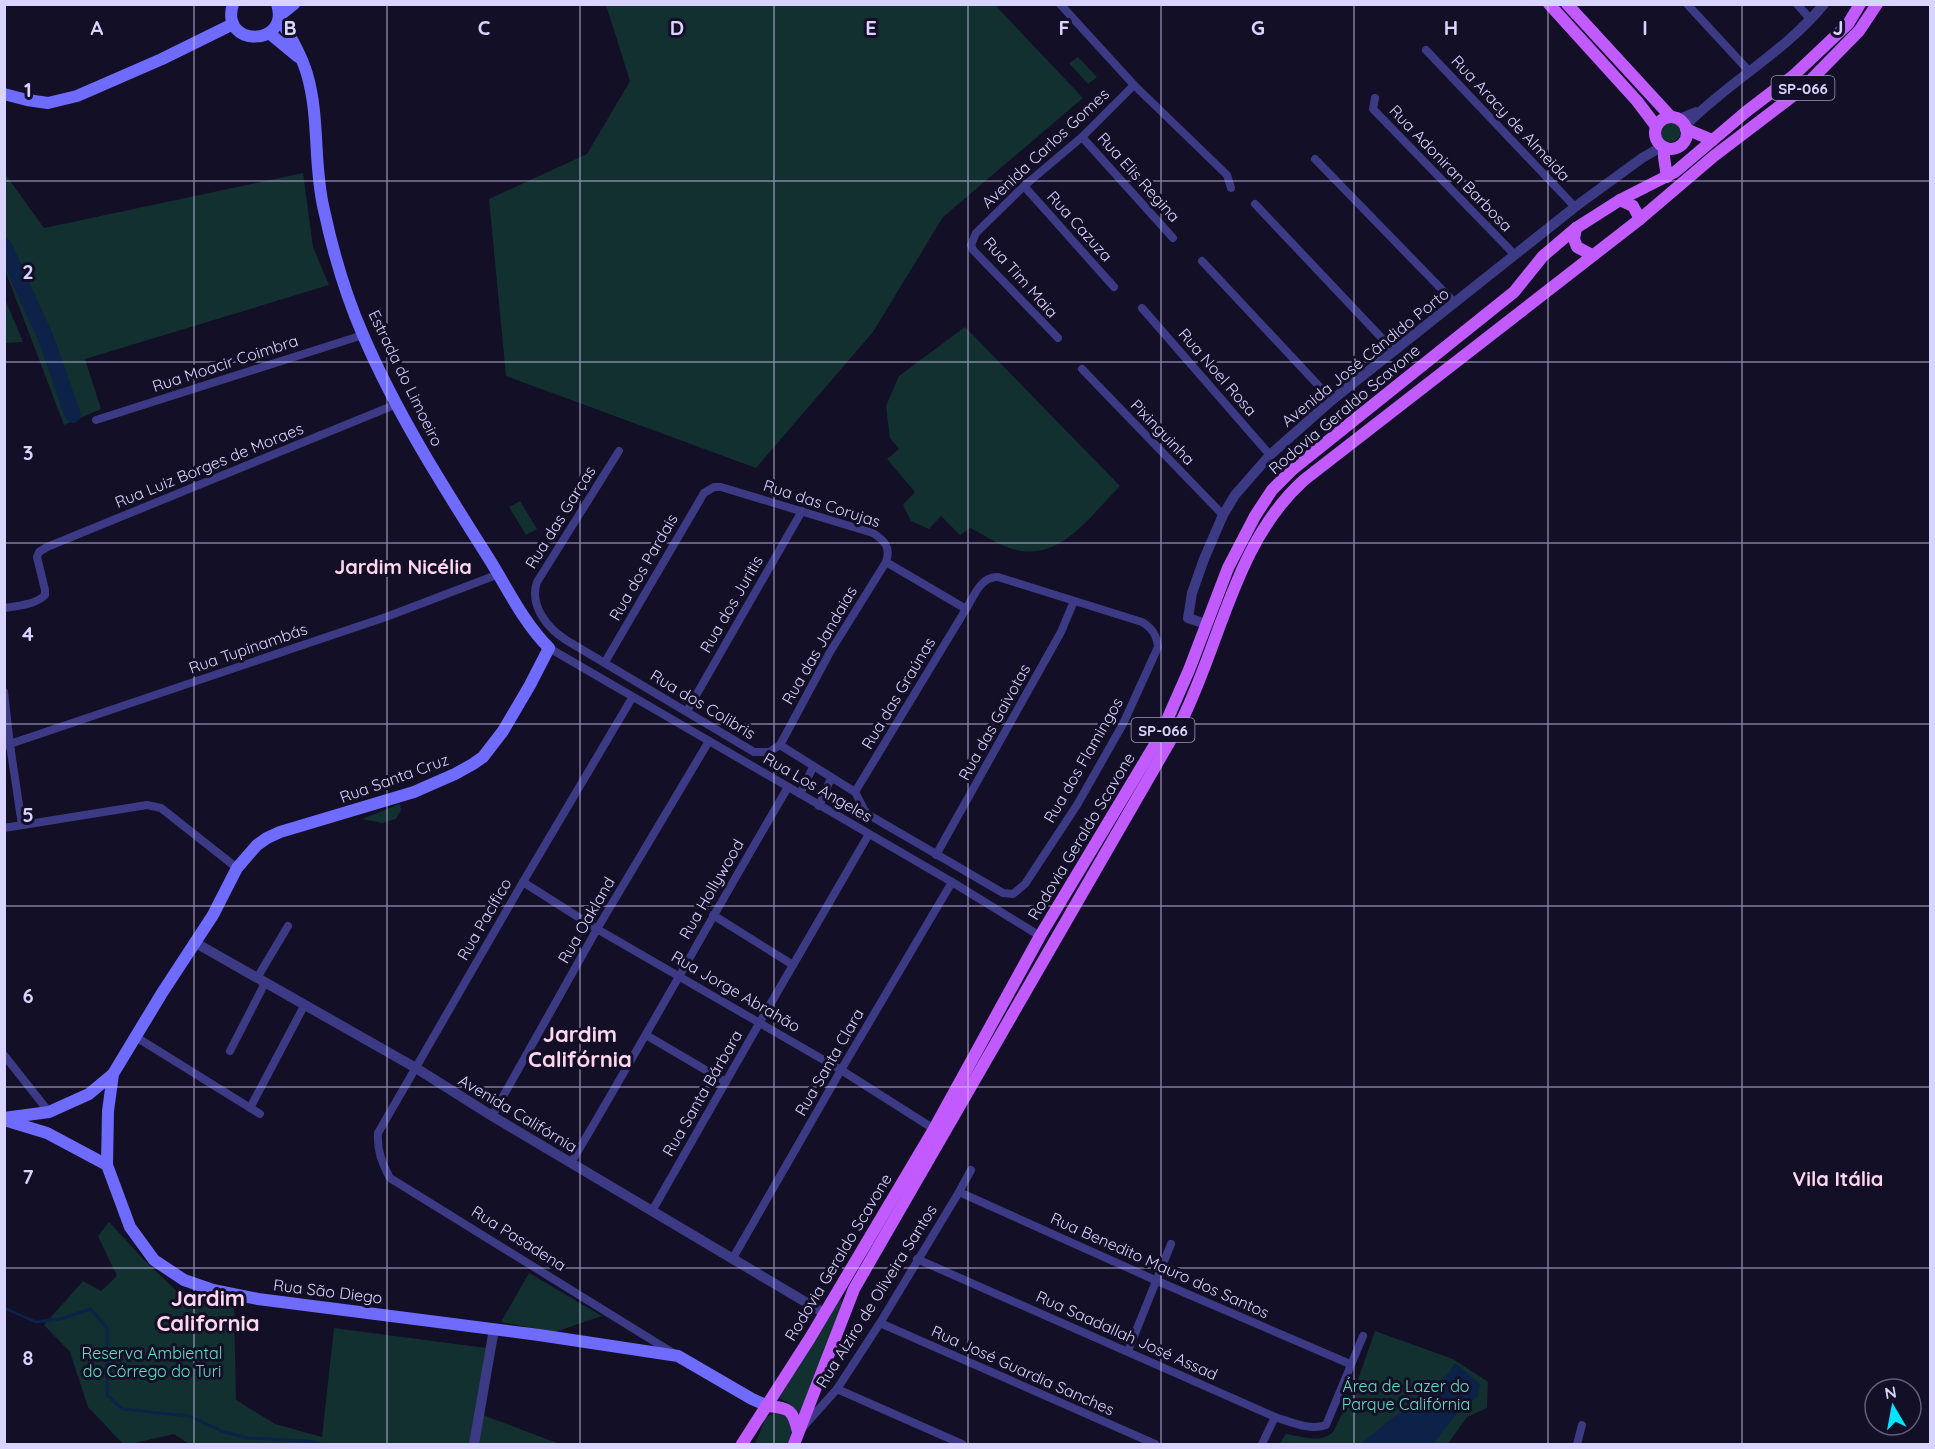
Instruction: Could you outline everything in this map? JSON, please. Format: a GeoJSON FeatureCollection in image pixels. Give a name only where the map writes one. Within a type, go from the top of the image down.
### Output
{"type":"FeatureCollection","features":[{"type":"Feature","properties":{"kind":"main road"},"geometry":{"type":"LineString","coordinates":[[233,4],[231,13],[233,24],[237,30],[249,37],[269,33],[277,24],[278,13],[294,4]]}},
{"type":"Feature","properties":{"kind":"main road"},"geometry":{"type":"LineString","coordinates":[[1549,4],[1637,101],[1656,126]]}},
{"type":"Feature","properties":{"kind":"main road"},"geometry":{"type":"LineString","coordinates":[[1568,4],[1680,123],[1685,139],[1683,143],[1674,148],[1661,144]]}},
{"type":"Feature","properties":{"kind":"main road","name":"Rodovia Geraldo Scavone"},"geometry":{"type":"LineString","coordinates":[[742,1444],[825,1313],[933,1129],[1040,936],[1160,736],[1181,690],[1228,568],[1255,516],[1272,490],[1293,469],[1514,292],[1543,256],[1576,228],[1620,200],[1667,177],[1793,76],[1848,24],[1860,4]]}},
{"type":"Feature","properties":{"kind":"main road","name":"Rodovia Geraldo Scavone"},"geometry":{"type":"LineString","coordinates":[[798,1441],[854,1289],[1181,722],[1202,677],[1244,564],[1270,517],[1290,492],[1304,480],[1640,219],[1714,156],[1802,89],[1859,31],[1877,4]]}},
{"type":"Feature","properties":{"kind":"main road","name":"Estrada do Limoeiro"},"geometry":{"type":"LineString","coordinates":[[278,13],[307,71],[313,102],[318,178],[324,210],[340,269],[363,335],[435,473],[527,622],[549,648]]}},
{"type":"Feature","properties":{"kind":"main road"},"geometry":{"type":"LineString","coordinates":[[4,94],[48,103],[77,96],[162,59],[233,24]]}},
{"type":"Feature","properties":{"kind":"main road"},"geometry":{"type":"LineString","coordinates":[[269,33],[300,58]]}},
{"type":"Feature","properties":{"kind":"main road"},"geometry":{"type":"LineString","coordinates":[[1667,177],[1661,144],[1655,135],[1656,126],[1662,119],[1680,123],[1712,140],[1714,156]]}},
{"type":"Feature","properties":{"kind":"main road"},"geometry":{"type":"LineString","coordinates":[[1620,200],[1633,206],[1640,219]]}},
{"type":"Feature","properties":{"kind":"main road"},"geometry":{"type":"LineString","coordinates":[[1576,228],[1574,239],[1577,247],[1592,255]]}},
{"type":"Feature","properties":{"kind":"main road","name":"Rua Santa Cruz"},"geometry":{"type":"LineString","coordinates":[[237,868],[257,845],[280,832],[414,792],[455,774],[483,757],[503,731],[549,648]]}},
{"type":"Feature","properties":{"kind":"main road"},"geometry":{"type":"LineString","coordinates":[[194,942],[213,915],[237,868]]}},
{"type":"Feature","properties":{"kind":"main road","name":"Rua São Diego"},"geometry":{"type":"LineString","coordinates":[[194,942],[113,1074],[108,1111],[107,1165],[130,1227],[154,1260],[184,1280],[213,1290],[258,1299],[494,1329],[678,1356]]}},
{"type":"Feature","properties":{"kind":"main road"},"geometry":{"type":"LineString","coordinates":[[4,1119],[49,1112],[89,1094],[113,1074]]}},
{"type":"Feature","properties":{"kind":"main road"},"geometry":{"type":"LineString","coordinates":[[89,1094],[102,1101],[108,1111]]}},
{"type":"Feature","properties":{"kind":"main road"},"geometry":{"type":"LineString","coordinates":[[47,1133],[45,1120],[49,1112]]}},
{"type":"Feature","properties":{"kind":"main road"},"geometry":{"type":"LineString","coordinates":[[4,1119],[47,1133],[107,1165]]}},
{"type":"Feature","properties":{"kind":"main road","name":"Rua Pasadena"},"geometry":{"type":"LineString","coordinates":[[678,1356],[768,1406]]}},
{"type":"Feature","properties":{"kind":"main road"},"geometry":{"type":"LineString","coordinates":[[768,1406],[784,1407],[791,1412],[795,1418],[798,1441]]}},
{"type":"Feature","properties":{"kind":"main road"},"geometry":{"type":"LineString","coordinates":[[748,1444],[758,1420]]}},
{"type":"Feature","properties":{"kind":"street"},"geometry":{"type":"LineString","coordinates":[[1687,4],[1749,71]]}},
{"type":"Feature","properties":{"kind":"street"},"geometry":{"type":"LineString","coordinates":[[1797,4],[1811,20]]}},
{"type":"Feature","properties":{"kind":"street"},"geometry":{"type":"LineString","coordinates":[[1680,123],[1701,110],[1811,20],[1824,4]]}},
{"type":"Feature","properties":{"kind":"street"},"geometry":{"type":"LineString","coordinates":[[1064,6],[1134,85],[1227,175],[1231,188]]}},
{"type":"Feature","properties":{"kind":"street","name":"Rua Aracy de Almeida"},"geometry":{"type":"LineString","coordinates":[[1426,50],[1575,207]]}},
{"type":"Feature","properties":{"kind":"street","name":"Avenida Carlos Gomes"},"geometry":{"type":"LineString","coordinates":[[976,233],[1024,186],[1082,137],[1134,85]]}},
{"type":"Feature","properties":{"kind":"street","name":"Rua Adoniran Barbosa"},"geometry":{"type":"LineString","coordinates":[[1375,98],[1373,109],[1515,255]]}},
{"type":"Feature","properties":{"kind":"street","name":"Rua Elis Regina"},"geometry":{"type":"LineString","coordinates":[[1082,137],[1173,238]]}},
{"type":"Feature","properties":{"kind":"street","name":"Avenida José Cândido Porto"},"geometry":{"type":"LineString","coordinates":[[1206,624],[1188,618],[1188,609],[1204,559],[1223,515],[1235,495],[1270,455],[1332,400],[1575,207],[1661,144]]}},
{"type":"Feature","properties":{"kind":"street"},"geometry":{"type":"LineString","coordinates":[[1316,159],[1455,303]]}},
{"type":"Feature","properties":{"kind":"street","name":"Rua Cazuza"},"geometry":{"type":"LineString","coordinates":[[1024,186],[1114,287]]}},
{"type":"Feature","properties":{"kind":"street"},"geometry":{"type":"LineString","coordinates":[[1255,204],[1394,351]]}},
{"type":"Feature","properties":{"kind":"street","name":"Rua Tim Maia"},"geometry":{"type":"LineString","coordinates":[[976,233],[972,240],[973,250],[1058,338]]}},
{"type":"Feature","properties":{"kind":"street"},"geometry":{"type":"LineString","coordinates":[[1202,261],[1332,400]]}},
{"type":"Feature","properties":{"kind":"street","name":"Rua Noel Rosa"},"geometry":{"type":"LineString","coordinates":[[1143,308],[1270,455]]}},
{"type":"Feature","properties":{"kind":"street","name":"Rua Moacir Coimbra"},"geometry":{"type":"LineString","coordinates":[[96,420],[363,335]]}},
{"type":"Feature","properties":{"kind":"street","name":"Pixinguinha"},"geometry":{"type":"LineString","coordinates":[[1082,369],[1223,515]]}},
{"type":"Feature","properties":{"kind":"street","name":"Rua Luiz Borges de Moraes"},"geometry":{"type":"LineString","coordinates":[[4,608],[34,602],[45,596],[37,557],[39,552],[47,547],[397,404]]}},
{"type":"Feature","properties":{"kind":"street","name":"Rua das Garças"},"geometry":{"type":"LineString","coordinates":[[536,602],[534,590],[537,582],[619,451]]}},
{"type":"Feature","properties":{"kind":"street","name":"Rua das Corujas"},"geometry":{"type":"LineString","coordinates":[[709,489],[721,487],[873,533],[883,540],[888,551],[886,561]]}},
{"type":"Feature","properties":{"kind":"street","name":"Rua dos Pardais"},"geometry":{"type":"LineString","coordinates":[[605,662],[704,493],[709,489]]}},
{"type":"Feature","properties":{"kind":"street","name":"Rua dos Juritis"},"geometry":{"type":"LineString","coordinates":[[687,711],[802,512]]}},
{"type":"Feature","properties":{"kind":"street"},"geometry":{"type":"LineString","coordinates":[[886,561],[966,609],[983,582],[991,577],[998,577],[1074,601]]}},
{"type":"Feature","properties":{"kind":"street","name":"Rua das Jandaias"},"geometry":{"type":"LineString","coordinates":[[780,745],[830,652],[886,561]]}},
{"type":"Feature","properties":{"kind":"street","name":"Rua Tupinambás"},"geometry":{"type":"LineString","coordinates":[[7,745],[386,617],[499,574]]}},
{"type":"Feature","properties":{"kind":"street","name":"Rua dos Flamingos"},"geometry":{"type":"LineString","coordinates":[[936,855],[1003,893],[1013,894],[1025,884],[1077,805],[1123,724],[1158,646],[1157,639],[1153,631],[1142,622],[1074,601]]}},
{"type":"Feature","properties":{"kind":"street","name":"Rua das Gaivotas"},"geometry":{"type":"LineString","coordinates":[[936,855],[1061,632],[1074,601]]}},
{"type":"Feature","properties":{"kind":"street","name":"Rua dos Colibris"},"geometry":{"type":"LineString","coordinates":[[536,602],[553,630],[754,752],[769,752],[780,745]]}},
{"type":"Feature","properties":{"kind":"street","name":"Rua das Graúnas"},"geometry":{"type":"LineString","coordinates":[[855,792],[966,609]]}},
{"type":"Feature","properties":{"kind":"street","name":"Rua Los Angeles"},"geometry":{"type":"LineString","coordinates":[[549,648],[952,882],[1040,936]]}},
{"type":"Feature","properties":{"kind":"street"},"geometry":{"type":"LineString","coordinates":[[4,692],[7,745],[22,825]]}},
{"type":"Feature","properties":{"kind":"street","name":"Rua Pacífico"},"geometry":{"type":"LineString","coordinates":[[380,1160],[377,1145],[378,1132],[632,698]]}},
{"type":"Feature","properties":{"kind":"street","name":"Rua Oakland"},"geometry":{"type":"LineString","coordinates":[[492,1116],[597,929],[709,741]]}},
{"type":"Feature","properties":{"kind":"street"},"geometry":{"type":"LineString","coordinates":[[780,745],[855,792],[869,815],[936,855]]}},
{"type":"Feature","properties":{"kind":"street"},"geometry":{"type":"LineString","coordinates":[[800,794],[813,767]]}},
{"type":"Feature","properties":{"kind":"street"},"geometry":{"type":"LineString","coordinates":[[819,806],[831,778]]}},
{"type":"Feature","properties":{"kind":"street","name":"Rua Hollywood"},"geometry":{"type":"LineString","coordinates":[[571,1163],[788,787]]}},
{"type":"Feature","properties":{"kind":"street"},"geometry":{"type":"LineString","coordinates":[[4,828],[147,805],[161,808],[237,868]]}},
{"type":"Feature","properties":{"kind":"street","name":"Rua Santa Bárbara"},"geometry":{"type":"LineString","coordinates":[[652,1211],[869,834]]}},
{"type":"Feature","properties":{"kind":"street","name":"Rua Jorge Abrahão"},"geometry":{"type":"LineString","coordinates":[[523,882],[597,929],[841,1070],[933,1129]]}},
{"type":"Feature","properties":{"kind":"street","name":"Rua Santa Clara"},"geometry":{"type":"LineString","coordinates":[[733,1258],[952,882]]}},
{"type":"Feature","properties":{"kind":"street"},"geometry":{"type":"LineString","coordinates":[[713,915],[794,965]]}},
{"type":"Feature","properties":{"kind":"street"},"geometry":{"type":"LineString","coordinates":[[230,1051],[288,926]]}},
{"type":"Feature","properties":{"kind":"street","name":"Avenida Califórnia"},"geometry":{"type":"LineString","coordinates":[[194,942],[416,1068],[492,1116],[825,1313]]}},
{"type":"Feature","properties":{"kind":"street"},"geometry":{"type":"LineString","coordinates":[[250,1108],[304,1006]]}},
{"type":"Feature","properties":{"kind":"street"},"geometry":{"type":"LineString","coordinates":[[646,1035],[726,1082]]}},
{"type":"Feature","properties":{"kind":"street"},"geometry":{"type":"LineString","coordinates":[[136,1037],[260,1114]]}},
{"type":"Feature","properties":{"kind":"street"},"geometry":{"type":"LineString","coordinates":[[4,1055],[49,1112]]}},
{"type":"Feature","properties":{"kind":"street","name":"Rua Pasadena"},"geometry":{"type":"LineString","coordinates":[[380,1160],[390,1178],[678,1356]]}},
{"type":"Feature","properties":{"kind":"street","name":"Rua Alziro de Oliveira Santos"},"geometry":{"type":"LineString","coordinates":[[798,1441],[837,1389],[880,1323],[971,1170]]}},
{"type":"Feature","properties":{"kind":"street","name":"Rua Benedito Mauro dos Santos"},"geometry":{"type":"LineString","coordinates":[[959,1192],[1350,1364]]}},
{"type":"Feature","properties":{"kind":"street"},"geometry":{"type":"LineString","coordinates":[[1128,1351],[1171,1244]]}},
{"type":"Feature","properties":{"kind":"street","name":"Rua Saadallah José Assad"},"geometry":{"type":"LineString","coordinates":[[917,1259],[1275,1417],[1310,1427],[1326,1425],[1350,1364]]}},
{"type":"Feature","properties":{"kind":"street","name":"Rua José Guardia Sanches"},"geometry":{"type":"LineString","coordinates":[[880,1323],[1155,1444]]}},
{"type":"Feature","properties":{"kind":"street"},"geometry":{"type":"LineString","coordinates":[[474,1444],[494,1329]]}},
{"type":"Feature","properties":{"kind":"street"},"geometry":{"type":"LineString","coordinates":[[1350,1364],[1363,1336]]}},
{"type":"Feature","properties":{"kind":"street"},"geometry":{"type":"LineString","coordinates":[[641,1350],[647,1346],[648,1337]]}},
{"type":"Feature","properties":{"kind":"street"},"geometry":{"type":"LineString","coordinates":[[837,1389],[962,1444]]}},
{"type":"Feature","properties":{"kind":"street"},"geometry":{"type":"LineString","coordinates":[[1262,1444],[1275,1417]]}},
{"type":"Feature","properties":{"kind":"street"},"geometry":{"type":"LineString","coordinates":[[1577,1444],[1582,1425]]}},
{"type":"Feature","properties":{"kind":"street"},"geometry":{"type":"LineString","coordinates":[[1126,1432],[1135,1444]]}},
{"type":"Feature","properties":{"kind":"green space"},"geometry":{"type":"Polygon","coordinates":[[[606,5],[995,5],[1083,98],[943,217],[873,332],[756,468],[506,376],[489,199],[587,154],[630,81],[606,5]]]}},
{"type":"Feature","properties":{"kind":"green space"},"geometry":{"type":"Polygon","coordinates":[[[1078,57],[1097,77],[1088,84],[1069,63],[1078,57]]]}},
{"type":"Feature","properties":{"kind":"green space"},"geometry":{"type":"Polygon","coordinates":[[[1670,120],[1678,123],[1681,131],[1678,139],[1670,142],[1662,139],[1659,131],[1662,123],[1670,120]]]}},
{"type":"Feature","properties":{"kind":"green space"},"geometry":{"type":"Polygon","coordinates":[[[303,173],[313,247],[329,285],[85,359],[101,409],[64,425],[5,270],[5,174],[44,228],[303,173]]]}},
{"type":"Feature","properties":{"kind":"green space"},"geometry":{"type":"Polygon","coordinates":[[[5,299],[23,342],[5,343],[5,299]]]}},
{"type":"Feature","properties":{"kind":"green space"},"geometry":{"type":"Polygon","coordinates":[[[965,327],[1120,486],[1084,524],[1057,545],[1041,550],[1025,551],[1007,547],[970,528],[960,535],[941,516],[929,529],[911,521],[903,505],[915,492],[887,459],[899,449],[890,438],[886,406],[899,376],[965,327]]]}},
{"type":"Feature","properties":{"kind":"green space"},"geometry":{"type":"Polygon","coordinates":[[[520,501],[537,529],[526,535],[509,507],[520,501]]]}},
{"type":"Feature","properties":{"kind":"green space"},"geometry":{"type":"Polygon","coordinates":[[[400,804],[401,810],[396,819],[382,823],[362,819],[400,804]]]}},
{"type":"Feature","properties":{"kind":"green space","name":"Reserva Ambiental do Córrego do Turi"},"geometry":{"type":"Polygon","coordinates":[[[109,1222],[181,1295],[234,1306],[236,1400],[275,1424],[322,1437],[334,1328],[486,1348],[475,1412],[560,1444],[189,1444],[174,1434],[123,1444],[88,1407],[70,1352],[44,1325],[83,1281],[101,1291],[117,1276],[98,1236],[109,1222]]]}},
{"type":"Feature","properties":{"kind":"green space"},"geometry":{"type":"Polygon","coordinates":[[[529,1273],[602,1316],[555,1332],[501,1322],[529,1273]]]}},
{"type":"Feature","properties":{"kind":"green space"},"geometry":{"type":"Polygon","coordinates":[[[840,1299],[842,1302],[802,1417],[790,1404],[779,1398],[840,1299]]]}},
{"type":"Feature","properties":{"kind":"green space","name":"Área de Lazer do Parque Califórnia"},"geometry":{"type":"Polygon","coordinates":[[[1375,1331],[1453,1359],[1488,1382],[1487,1408],[1467,1417],[1448,1444],[1279,1444],[1286,1434],[1323,1438],[1333,1432],[1355,1388],[1375,1331]]]}},
{"type":"Feature","properties":{"kind":"green space"},"geometry":{"type":"Polygon","coordinates":[[[777,1412],[785,1414],[793,1426],[788,1444],[755,1444],[766,1417],[777,1412]]]}},
{"type":"Feature","properties":{"kind":"water"},"geometry":{"type":"Polygon","coordinates":[[[1455,1363],[1480,1384],[1478,1396],[1459,1411],[1433,1444],[1360,1444],[1448,1374],[1455,1363]]]}},
{"type":"Feature","properties":{"kind":"waterway"},"geometry":{"type":"LineString","coordinates":[[4,246],[45,336],[73,415]]}},
{"type":"Feature","properties":{"kind":"waterway"},"geometry":{"type":"LineString","coordinates":[[4,1308],[36,1322],[60,1319],[91,1309],[107,1328],[107,1395],[122,1409],[189,1416],[224,1432],[248,1438],[307,1441],[321,1444]]}},
{"type":"Feature","properties":{"kind":"district","name":"Jardim Nicélia"},"geometry":{"type":"Point","coordinates":[403,566]}},
{"type":"Feature","properties":{"kind":"district","name":"Jardim Califórnia"},"geometry":{"type":"Point","coordinates":[580,1046]}},
{"type":"Feature","properties":{"kind":"district","name":"Vila Itália"},"geometry":{"type":"Point","coordinates":[1838,1178]}},
{"type":"Feature","properties":{"kind":"district","name":"Jardim California"},"geometry":{"type":"Point","coordinates":[208,1310]}}]}
